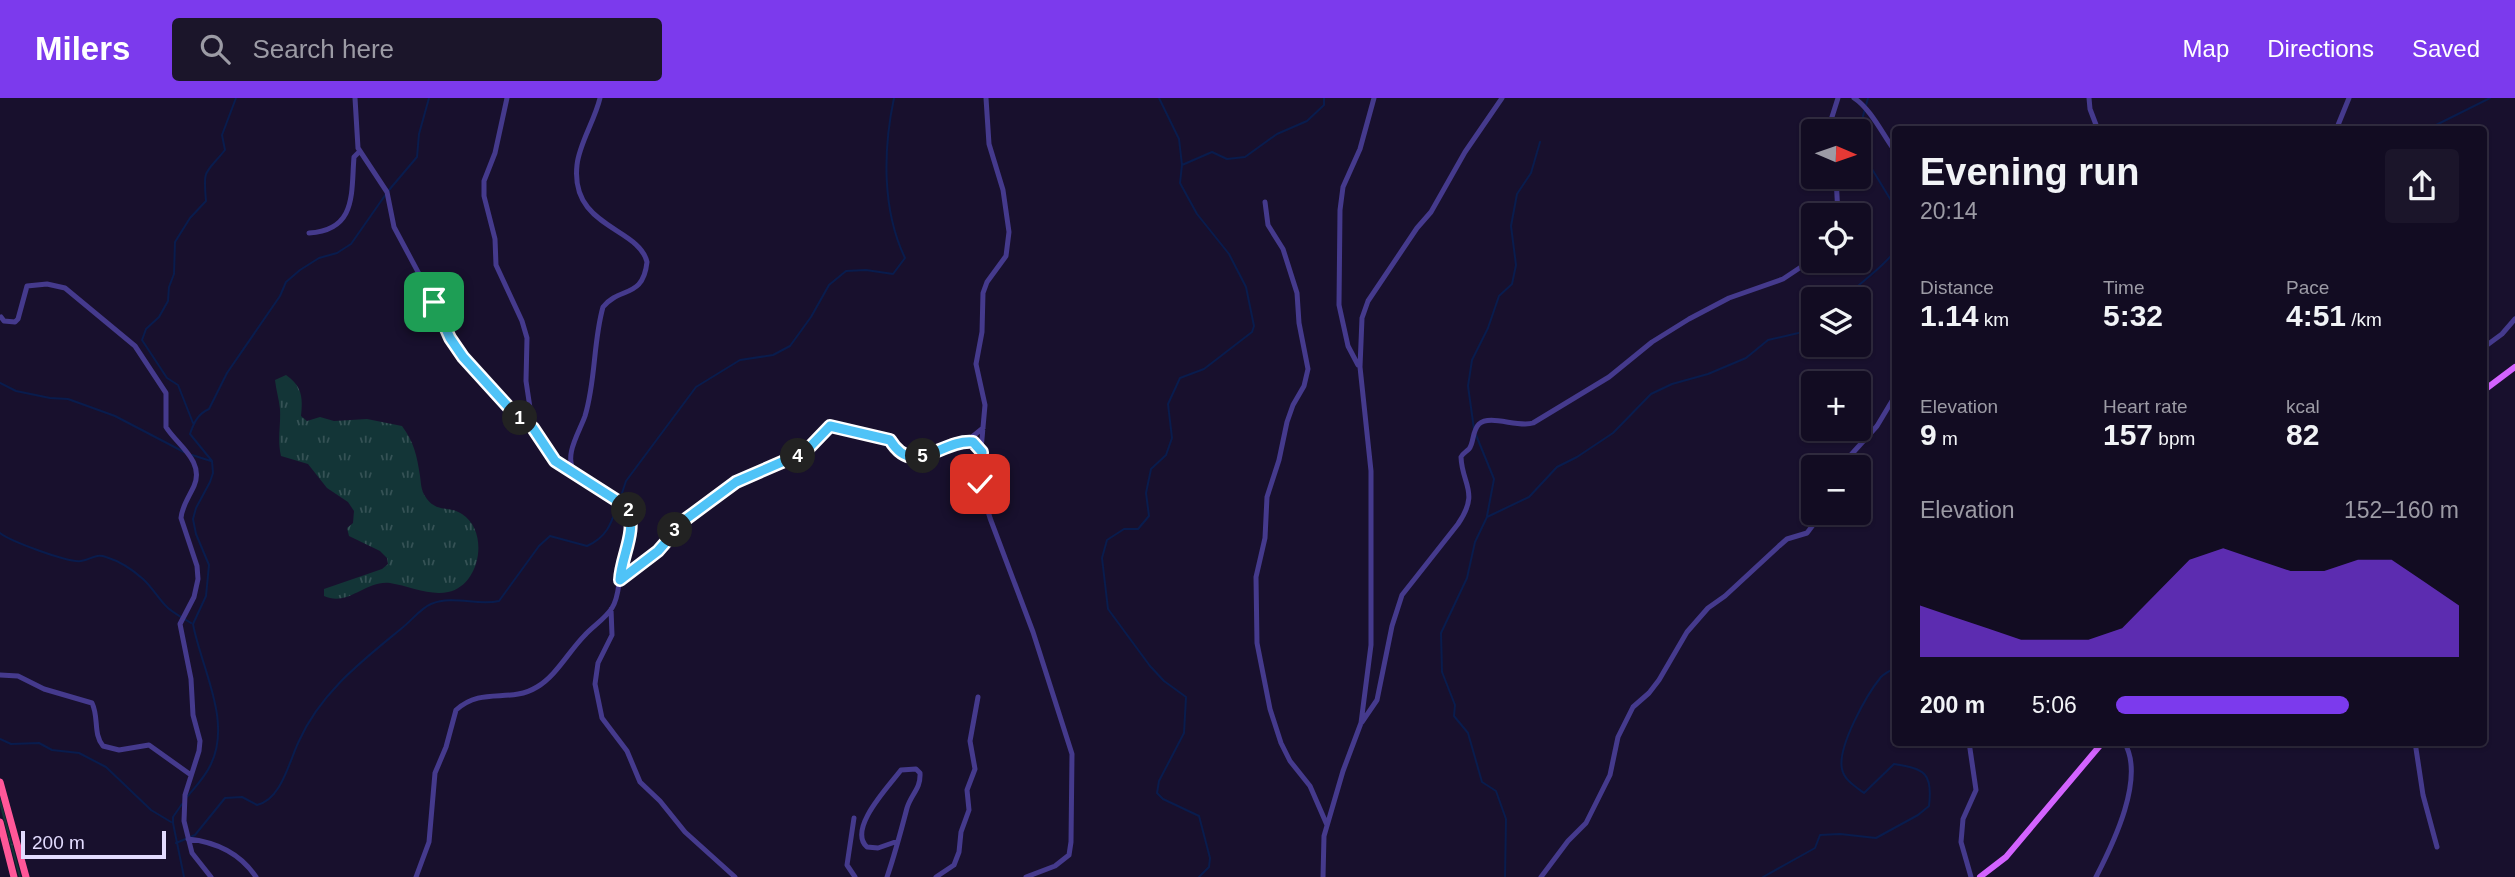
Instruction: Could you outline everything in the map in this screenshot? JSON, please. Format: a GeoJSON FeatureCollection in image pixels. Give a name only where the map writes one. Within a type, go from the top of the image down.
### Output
{"type":"FeatureCollection","features":[{"type":"Feature","properties":{"kind":"highway"},"geometry":{"type":"LineString","coordinates":[[0,782],[26,877]]}},
{"type":"Feature","properties":{"kind":"highway"},"geometry":{"type":"LineString","coordinates":[[0,822],[14,877]]}},
{"type":"Feature","properties":{"kind":"main road"},"geometry":{"type":"LineString","coordinates":[[2487,388],[2515,367]]}},
{"type":"Feature","properties":{"kind":"main road"},"geometry":{"type":"LineString","coordinates":[[1980,877],[2006,857],[2100,746]]}},
{"type":"Feature","properties":{"kind":"street"},"geometry":{"type":"LineString","coordinates":[[355,98],[360,151],[387,192],[394,227],[457,349],[483,381],[533,428],[555,461],[624,504],[629,512],[629,544],[617,599],[611,609],[540,685],[519,695],[479,696],[456,710],[447,744],[435,773],[429,842],[416,877]]}},
{"type":"Feature","properties":{"kind":"street"},"geometry":{"type":"LineString","coordinates":[[507,98],[495,153],[484,181],[484,196],[495,239],[496,265],[527,338],[526,381],[533,428]]}},
{"type":"Feature","properties":{"kind":"street"},"geometry":{"type":"LineString","coordinates":[[575,472],[570,464],[570,455],[587,408],[602,310],[608,301],[631,292],[639,285],[647,261],[641,249],[593,214],[578,185],[578,160],[600,98]]}},
{"type":"Feature","properties":{"kind":"street"},"geometry":{"type":"LineString","coordinates":[[986,98],[989,145],[1003,190],[1009,232],[1005,260],[987,282],[984,293],[982,332],[976,365],[985,400],[980,484],[986,508],[1033,632],[1072,754],[1069,855],[1055,866],[1026,877]]}},
{"type":"Feature","properties":{"kind":"street"},"geometry":{"type":"LineString","coordinates":[[1360,367],[1349,346],[1340,316],[1339,227],[1343,187],[1360,149],[1374,98]]}},
{"type":"Feature","properties":{"kind":"street"},"geometry":{"type":"LineString","coordinates":[[1323,877],[1322,854],[1327,825],[1361,723],[1372,627],[1370,459],[1360,367],[1360,326],[1368,301],[1412,235],[1431,212],[1471,142],[1502,98]]}},
{"type":"Feature","properties":{"kind":"street"},"geometry":{"type":"LineString","coordinates":[[1831,119],[1838,98]]}},
{"type":"Feature","properties":{"kind":"street"},"geometry":{"type":"LineString","coordinates":[[1854,98],[1870,115],[1892,147]]}},
{"type":"Feature","properties":{"kind":"street"},"geometry":{"type":"LineString","coordinates":[[2089,98],[2096,126]]}},
{"type":"Feature","properties":{"kind":"street"},"geometry":{"type":"LineString","coordinates":[[2338,126],[2348,98]]}},
{"type":"Feature","properties":{"kind":"street"},"geometry":{"type":"LineString","coordinates":[[309,233],[339,223],[347,215],[355,180],[355,156],[360,151]]}},
{"type":"Feature","properties":{"kind":"street"},"geometry":{"type":"LineString","coordinates":[[1265,202],[1268,225],[1283,249],[1297,293],[1299,323],[1308,369],[1304,386],[1287,422],[1268,497],[1265,538],[1256,577],[1257,643],[1270,709],[1284,749],[1315,794],[1327,825]]}},
{"type":"Feature","properties":{"kind":"street"},"geometry":{"type":"LineString","coordinates":[[1361,723],[1377,700],[1392,626],[1402,595],[1458,524],[1464,512],[1470,489],[1461,457],[1470,448],[1472,436],[1479,424],[1488,420],[1523,425],[1534,423],[1604,380],[1652,342],[1689,319],[1729,298],[1783,279],[1801,267]]}},
{"type":"Feature","properties":{"kind":"street"},"geometry":{"type":"LineString","coordinates":[[1,317],[10,323],[18,319],[27,286],[47,284],[65,288],[135,345],[166,393],[166,427],[189,454],[197,474],[181,518],[197,566],[198,579],[194,597],[180,626],[191,679],[193,715],[200,741],[184,802],[184,821],[192,853],[211,877]]}},
{"type":"Feature","properties":{"kind":"street"},"geometry":{"type":"LineString","coordinates":[[2487,345],[2502,334],[2515,319]]}},
{"type":"Feature","properties":{"kind":"street"},"geometry":{"type":"LineString","coordinates":[[1850,455],[1877,426],[1892,401]]}},
{"type":"Feature","properties":{"kind":"street"},"geometry":{"type":"LineString","coordinates":[[620,580],[658,551],[686,519],[736,482],[805,452],[830,426],[890,440],[895,449],[909,456],[924,456],[966,441],[983,428]]}},
{"type":"Feature","properties":{"kind":"street"},"geometry":{"type":"LineString","coordinates":[[966,441],[973,442],[982,452]]}},
{"type":"Feature","properties":{"kind":"street"},"geometry":{"type":"LineString","coordinates":[[1541,877],[1568,841],[1586,823],[1610,775],[1618,737],[1628,714],[1659,680],[1687,632],[1708,608],[1722,599],[1779,546],[1807,533],[1813,525]]}},
{"type":"Feature","properties":{"kind":"street"},"geometry":{"type":"LineString","coordinates":[[611,609],[612,635],[598,663],[595,684],[601,718],[627,751],[640,782],[660,800],[685,832],[735,877]]}},
{"type":"Feature","properties":{"kind":"street"},"geometry":{"type":"LineString","coordinates":[[0,676],[18,676],[44,689],[92,703],[96,712],[97,736],[103,746],[119,750],[149,745],[191,775]]}},
{"type":"Feature","properties":{"kind":"street"},"geometry":{"type":"LineString","coordinates":[[936,877],[954,865],[969,810],[967,790],[975,769],[970,741],[978,697]]}},
{"type":"Feature","properties":{"kind":"street"},"geometry":{"type":"LineString","coordinates":[[1970,746],[1976,790],[1963,819],[1961,842],[1971,877]]}},
{"type":"Feature","properties":{"kind":"street"},"geometry":{"type":"LineString","coordinates":[[2096,877],[2121,820],[2130,788],[2131,757],[2126,746]]}},
{"type":"Feature","properties":{"kind":"street"},"geometry":{"type":"LineString","coordinates":[[2416,746],[2423,795],[2437,847]]}},
{"type":"Feature","properties":{"kind":"street"},"geometry":{"type":"LineString","coordinates":[[887,877],[898,841],[909,800],[919,786],[920,773],[916,769],[901,770],[877,802],[861,830],[861,839],[867,847],[878,848],[898,841]]}},
{"type":"Feature","properties":{"kind":"street"},"geometry":{"type":"LineString","coordinates":[[854,818],[847,865],[855,877]]}},
{"type":"Feature","properties":{"kind":"street"},"geometry":{"type":"LineString","coordinates":[[188,839],[206,841],[229,851],[256,877]]}},
{"type":"Feature","properties":{"kind":"green space"},"geometry":{"type":"Polygon","coordinates":[[[286,375],[298,388],[301,416],[307,421],[320,417],[334,421],[367,419],[402,426],[414,450],[422,489],[429,502],[462,514],[471,522],[476,533],[478,558],[468,580],[459,588],[434,593],[381,583],[341,598],[324,596],[324,589],[382,569],[388,564],[387,558],[380,551],[349,536],[347,528],[353,523],[354,511],[348,502],[327,488],[308,464],[281,456],[280,409],[275,380],[286,375]]]}},
{"type":"Feature","properties":{"kind":"green space"},"geometry":{"type":"Polygon","coordinates":[[[0,797],[21,877],[0,806],[0,797]]]}},
{"type":"Feature","properties":{"kind":"waterway"},"geometry":{"type":"LineString","coordinates":[[193,423],[178,385],[167,378],[142,340],[146,329],[159,317],[168,301],[174,274],[175,242],[190,218],[206,201],[205,177],[209,168],[225,150],[222,135],[236,98]]}},
{"type":"Feature","properties":{"kind":"waterway"},"geometry":{"type":"LineString","coordinates":[[389,190],[417,157],[419,134],[429,98]]}},
{"type":"Feature","properties":{"kind":"waterway"},"geometry":{"type":"LineString","coordinates":[[620,499],[626,481],[696,387],[740,360],[773,355],[790,346],[829,285],[846,271],[866,270],[893,274],[905,258],[892,220],[887,180],[888,138],[894,98]]}},
{"type":"Feature","properties":{"kind":"waterway"},"geometry":{"type":"LineString","coordinates":[[1159,98],[1179,139],[1182,165],[1180,183],[1197,214],[1229,254],[1246,287],[1254,326],[1252,332],[1204,369],[1180,378],[1168,404],[1172,438],[1166,455],[1151,469],[1146,493],[1149,516],[1138,529],[1124,529],[1107,540],[1102,558],[1108,609],[1150,666],[1164,681],[1186,697],[1184,733],[1159,781],[1157,793],[1163,799],[1199,816],[1210,858],[1209,867],[1199,877]]}},
{"type":"Feature","properties":{"kind":"waterway"},"geometry":{"type":"LineString","coordinates":[[1182,165],[1212,152],[1227,159],[1245,157],[1277,134],[1307,121],[1324,105],[1324,98]]}},
{"type":"Feature","properties":{"kind":"waterway"},"geometry":{"type":"LineString","coordinates":[[1868,98],[1863,116],[1861,151],[1892,202]]}},
{"type":"Feature","properties":{"kind":"waterway"},"geometry":{"type":"LineString","coordinates":[[2434,126],[2490,98]]}},
{"type":"Feature","properties":{"kind":"waterway"},"geometry":{"type":"LineString","coordinates":[[1474,429],[1468,386],[1472,360],[1488,328],[1499,296],[1512,284],[1516,265],[1511,226],[1517,194],[1531,173],[1540,142]]}},
{"type":"Feature","properties":{"kind":"waterway"},"geometry":{"type":"LineString","coordinates":[[187,797],[210,766],[218,731],[213,695],[193,624],[206,596],[209,565],[193,519],[213,473],[212,461],[190,434],[197,419],[209,409],[227,373],[280,296],[286,282],[319,258],[337,253],[351,244],[386,194]]}},
{"type":"Feature","properties":{"kind":"waterway"},"geometry":{"type":"LineString","coordinates":[[1857,287],[1892,254]]}},
{"type":"Feature","properties":{"kind":"waterway"},"geometry":{"type":"LineString","coordinates":[[1505,877],[1506,819],[1496,791],[1482,782],[1468,733],[1454,716],[1455,705],[1442,672],[1441,633],[1467,578],[1475,542],[1487,517],[1529,497],[1557,467],[1613,433],[1651,394],[1746,358],[1768,340],[1801,332]]}},
{"type":"Feature","properties":{"kind":"waterway"},"geometry":{"type":"LineString","coordinates":[[0,383],[16,391],[68,399],[115,416],[184,452]]}},
{"type":"Feature","properties":{"kind":"waterway"},"geometry":{"type":"LineString","coordinates":[[1476,435],[1494,479],[1487,516]]}},
{"type":"Feature","properties":{"kind":"waterway"},"geometry":{"type":"LineString","coordinates":[[192,455],[211,461]]}},
{"type":"Feature","properties":{"kind":"waterway"},"geometry":{"type":"LineString","coordinates":[[176,843],[195,835],[225,798],[242,797],[257,805],[273,795],[284,778],[308,723],[331,692],[424,608],[448,600],[499,601],[539,546],[550,536],[587,546],[607,529],[618,504]]}},
{"type":"Feature","properties":{"kind":"waterway"},"geometry":{"type":"LineString","coordinates":[[0,533],[64,559],[81,561],[99,556],[116,561],[139,576],[168,608],[191,623]]}},
{"type":"Feature","properties":{"kind":"waterway"},"geometry":{"type":"LineString","coordinates":[[1763,877],[1815,848],[1820,835],[1876,838],[1929,806],[1928,780],[1925,774],[1913,768],[1894,764],[1864,793],[1843,773],[1842,759],[1848,735],[1868,695],[1881,677],[1892,670]]}},
{"type":"Feature","properties":{"kind":"waterway"},"geometry":{"type":"LineString","coordinates":[[0,739],[11,744],[39,743],[52,750],[79,753],[106,767],[151,810],[171,822]]}},
{"type":"Feature","properties":{"kind":"waterway"},"geometry":{"type":"LineString","coordinates":[[182,804],[173,817],[173,823],[184,877]]}},
{"type":"Feature","properties":{"kind":"route"},"geometry":{"type":"LineString","coordinates":[[434,302],[450,338],[463,357],[513,412],[533,428],[555,461],[627,507],[630,516],[629,544],[620,580],[658,551],[686,519],[718,498],[736,482],[805,452],[830,426],[890,440],[895,449],[909,456],[924,456],[961,442],[973,442],[982,452],[980,484]]}}]}
